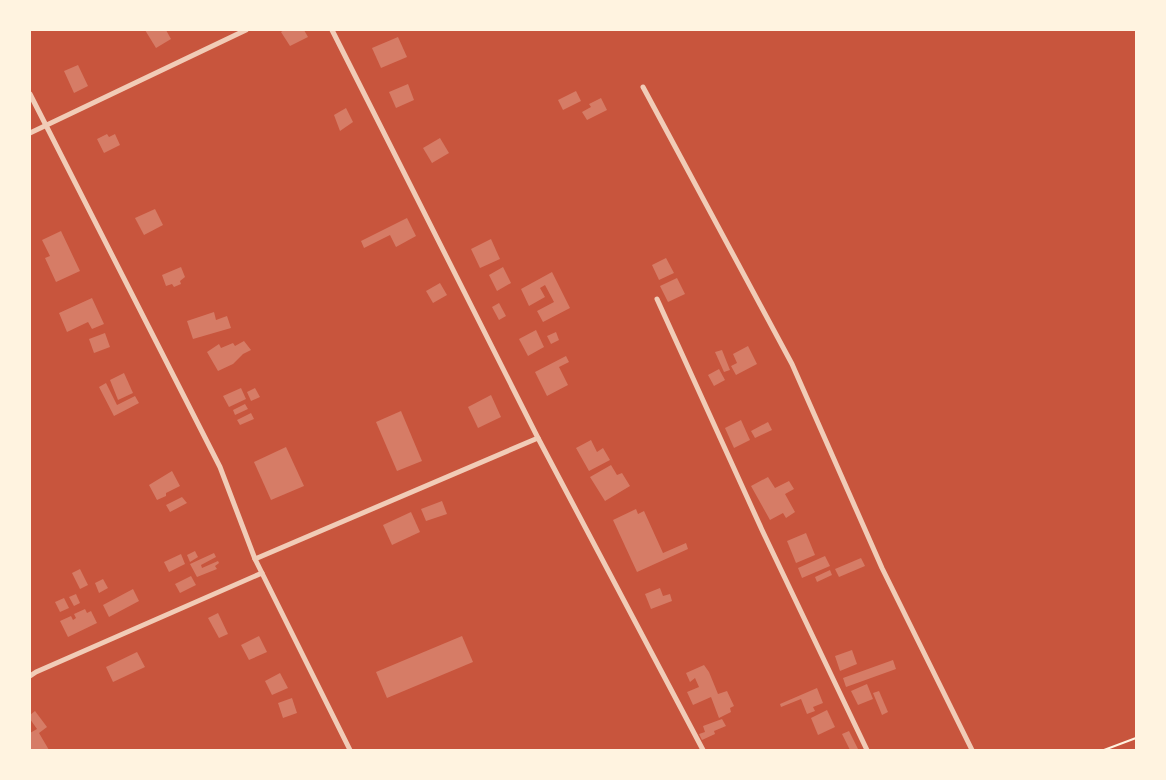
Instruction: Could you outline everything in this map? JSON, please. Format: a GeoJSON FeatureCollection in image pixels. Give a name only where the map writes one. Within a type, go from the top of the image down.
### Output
{"type":"FeatureCollection","features":[{"type":"Feature","properties":{"kind":"street"},"geometry":{"type":"LineString","coordinates":[[30,133],[246,30]]}},
{"type":"Feature","properties":{"kind":"street"},"geometry":{"type":"LineString","coordinates":[[332,30],[538,438],[703,750]]}},
{"type":"Feature","properties":{"kind":"street"},"geometry":{"type":"LineString","coordinates":[[644,87],[792,364],[882,568],[972,750]]}},
{"type":"Feature","properties":{"kind":"street"},"geometry":{"type":"LineString","coordinates":[[30,94],[220,467],[255,559],[350,750]]}},
{"type":"Feature","properties":{"kind":"street"},"geometry":{"type":"LineString","coordinates":[[657,299],[762,530],[867,750]]}},
{"type":"Feature","properties":{"kind":"street"},"geometry":{"type":"LineString","coordinates":[[255,559],[538,438]]}},
{"type":"Feature","properties":{"kind":"street"},"geometry":{"type":"LineString","coordinates":[[30,676],[262,573]]}},
{"type":"Feature","properties":{"kind":"path"},"geometry":{"type":"LineString","coordinates":[[1104,750],[1136,738]]}},
{"type":"Feature","properties":{"kind":"building"},"geometry":{"type":"Polygon","coordinates":[[[145,30],[166,30],[171,39],[156,48],[145,30]]]}},
{"type":"Feature","properties":{"kind":"building"},"geometry":{"type":"Polygon","coordinates":[[[284,30],[304,30],[308,37],[290,46],[281,32],[284,30]]]}},
{"type":"Feature","properties":{"kind":"building"},"geometry":{"type":"Polygon","coordinates":[[[398,37],[407,57],[381,68],[372,48],[398,37]]]}},
{"type":"Feature","properties":{"kind":"building"},"geometry":{"type":"Polygon","coordinates":[[[78,65],[88,86],[74,93],[64,71],[78,65]]]}},
{"type":"Feature","properties":{"kind":"building"},"geometry":{"type":"Polygon","coordinates":[[[408,84],[414,100],[396,108],[389,92],[408,84]]]}},
{"type":"Feature","properties":{"kind":"building"},"geometry":{"type":"Polygon","coordinates":[[[576,91],[581,101],[563,110],[558,100],[576,91]]]}},
{"type":"Feature","properties":{"kind":"building"},"geometry":{"type":"Polygon","coordinates":[[[601,98],[607,110],[587,120],[582,112],[591,107],[589,104],[601,98]]]}},
{"type":"Feature","properties":{"kind":"building"},"geometry":{"type":"Polygon","coordinates":[[[346,108],[353,122],[340,131],[334,115],[346,108]]]}},
{"type":"Feature","properties":{"kind":"building"},"geometry":{"type":"Polygon","coordinates":[[[107,134],[109,137],[115,134],[120,145],[104,153],[97,139],[107,134]]]}},
{"type":"Feature","properties":{"kind":"building"},"geometry":{"type":"Polygon","coordinates":[[[440,138],[449,153],[432,163],[423,148],[440,138]]]}},
{"type":"Feature","properties":{"kind":"building"},"geometry":{"type":"Polygon","coordinates":[[[155,209],[163,225],[144,235],[135,218],[155,209]]]}},
{"type":"Feature","properties":{"kind":"building"},"geometry":{"type":"Polygon","coordinates":[[[407,218],[416,236],[396,247],[390,235],[364,248],[361,241],[407,218]]]}},
{"type":"Feature","properties":{"kind":"building"},"geometry":{"type":"Polygon","coordinates":[[[61,231],[80,271],[56,282],[45,258],[50,256],[42,240],[61,231]]]}},
{"type":"Feature","properties":{"kind":"building"},"geometry":{"type":"Polygon","coordinates":[[[491,239],[500,259],[480,268],[471,249],[491,239]]]}},
{"type":"Feature","properties":{"kind":"building"},"geometry":{"type":"Polygon","coordinates":[[[666,258],[674,273],[659,280],[652,265],[666,258]]]}},
{"type":"Feature","properties":{"kind":"building"},"geometry":{"type":"Polygon","coordinates":[[[181,267],[185,277],[180,281],[181,284],[174,287],[172,284],[166,286],[162,275],[181,267]]]}},
{"type":"Feature","properties":{"kind":"building"},"geometry":{"type":"Polygon","coordinates":[[[503,267],[511,283],[497,291],[489,275],[503,267]]]}},
{"type":"Feature","properties":{"kind":"building"},"geometry":{"type":"Polygon","coordinates":[[[552,272],[570,308],[543,322],[537,311],[554,302],[545,285],[540,288],[545,297],[529,306],[521,289],[552,272]]]}},
{"type":"Feature","properties":{"kind":"building"},"geometry":{"type":"Polygon","coordinates":[[[677,278],[685,294],[668,302],[660,286],[677,278]]]}},
{"type":"Feature","properties":{"kind":"building"},"geometry":{"type":"Polygon","coordinates":[[[440,283],[447,295],[433,303],[426,291],[440,283]]]}},
{"type":"Feature","properties":{"kind":"building"},"geometry":{"type":"Polygon","coordinates":[[[92,298],[104,324],[92,329],[88,322],[67,332],[59,313],[92,298]]]}},
{"type":"Feature","properties":{"kind":"building"},"geometry":{"type":"Polygon","coordinates":[[[499,303],[506,316],[499,320],[492,307],[499,303]]]}},
{"type":"Feature","properties":{"kind":"building"},"geometry":{"type":"Polygon","coordinates":[[[214,312],[216,320],[227,316],[231,328],[193,339],[187,321],[214,312]]]}},
{"type":"Feature","properties":{"kind":"building"},"geometry":{"type":"Polygon","coordinates":[[[536,330],[544,347],[528,356],[519,339],[536,330]]]}},
{"type":"Feature","properties":{"kind":"building"},"geometry":{"type":"Polygon","coordinates":[[[556,332],[559,340],[551,344],[547,336],[556,332]]]}},
{"type":"Feature","properties":{"kind":"building"},"geometry":{"type":"Polygon","coordinates":[[[105,333],[110,347],[94,353],[89,339],[105,333]]]}},
{"type":"Feature","properties":{"kind":"building"},"geometry":{"type":"Polygon","coordinates":[[[244,341],[251,350],[243,354],[233,364],[218,371],[207,352],[219,344],[221,348],[233,343],[235,346],[244,341]]]}},
{"type":"Feature","properties":{"kind":"building"},"geometry":{"type":"Polygon","coordinates":[[[748,346],[757,364],[736,375],[731,366],[737,363],[733,354],[748,346]]]}},
{"type":"Feature","properties":{"kind":"building"},"geometry":{"type":"Polygon","coordinates":[[[722,350],[730,370],[724,372],[715,352],[722,350]]]}},
{"type":"Feature","properties":{"kind":"building"},"geometry":{"type":"Polygon","coordinates":[[[566,356],[569,362],[559,367],[568,385],[547,396],[535,372],[566,356]]]}},
{"type":"Feature","properties":{"kind":"building"},"geometry":{"type":"Polygon","coordinates":[[[719,369],[725,380],[714,386],[708,375],[719,369]]]}},
{"type":"Feature","properties":{"kind":"building"},"geometry":{"type":"Polygon","coordinates":[[[124,373],[133,393],[118,400],[110,380],[124,373]]]}},
{"type":"Feature","properties":{"kind":"building"},"geometry":{"type":"Polygon","coordinates":[[[106,383],[117,405],[135,396],[139,403],[114,416],[99,387],[106,383]]]}},
{"type":"Feature","properties":{"kind":"building"},"geometry":{"type":"Polygon","coordinates":[[[241,388],[246,399],[229,407],[223,396],[241,388]]]}},
{"type":"Feature","properties":{"kind":"building"},"geometry":{"type":"Polygon","coordinates":[[[255,388],[260,397],[251,401],[247,392],[255,388]]]}},
{"type":"Feature","properties":{"kind":"building"},"geometry":{"type":"Polygon","coordinates":[[[491,395],[501,417],[478,428],[468,407],[491,395]]]}},
{"type":"Feature","properties":{"kind":"building"},"geometry":{"type":"Polygon","coordinates":[[[245,404],[248,409],[235,415],[233,410],[245,404]]]}},
{"type":"Feature","properties":{"kind":"building"},"geometry":{"type":"Polygon","coordinates":[[[401,411],[422,461],[397,471],[376,422],[401,411]]]}},
{"type":"Feature","properties":{"kind":"building"},"geometry":{"type":"Polygon","coordinates":[[[251,413],[254,419],[240,425],[237,420],[251,413]]]}},
{"type":"Feature","properties":{"kind":"building"},"geometry":{"type":"Polygon","coordinates":[[[741,420],[750,440],[734,448],[725,428],[741,420]]]}},
{"type":"Feature","properties":{"kind":"building"},"geometry":{"type":"Polygon","coordinates":[[[768,422],[772,430],[755,438],[751,431],[768,422]]]}},
{"type":"Feature","properties":{"kind":"building"},"geometry":{"type":"Polygon","coordinates":[[[591,440],[597,452],[603,448],[610,460],[589,471],[576,448],[591,440]]]}},
{"type":"Feature","properties":{"kind":"building"},"geometry":{"type":"Polygon","coordinates":[[[286,447],[304,486],[271,500],[254,462],[286,447]]]}},
{"type":"Feature","properties":{"kind":"building"},"geometry":{"type":"Polygon","coordinates":[[[611,465],[617,475],[622,473],[630,486],[605,501],[590,477],[611,465]]]}},
{"type":"Feature","properties":{"kind":"building"},"geometry":{"type":"Polygon","coordinates":[[[172,471],[180,486],[157,500],[149,485],[172,471]]]}},
{"type":"Feature","properties":{"kind":"building"},"geometry":{"type":"Polygon","coordinates":[[[768,477],[775,488],[789,481],[794,489],[785,494],[795,512],[786,518],[783,513],[770,520],[751,486],[768,477]]]}},
{"type":"Feature","properties":{"kind":"building"},"geometry":{"type":"Polygon","coordinates":[[[182,497],[187,503],[170,512],[166,505],[182,497]]]}},
{"type":"Feature","properties":{"kind":"building"},"geometry":{"type":"Polygon","coordinates":[[[442,501],[447,514],[426,521],[421,509],[442,501]]]}},
{"type":"Feature","properties":{"kind":"building"},"geometry":{"type":"Polygon","coordinates":[[[636,509],[638,514],[644,511],[663,553],[686,543],[688,549],[637,572],[613,520],[636,509]]]}},
{"type":"Feature","properties":{"kind":"building"},"geometry":{"type":"Polygon","coordinates":[[[411,512],[420,532],[392,545],[383,525],[411,512]]]}},
{"type":"Feature","properties":{"kind":"building"},"geometry":{"type":"Polygon","coordinates":[[[806,533],[815,555],[796,563],[787,541],[806,533]]]}},
{"type":"Feature","properties":{"kind":"building"},"geometry":{"type":"Polygon","coordinates":[[[195,551],[198,557],[190,562],[187,555],[195,551]]]}},
{"type":"Feature","properties":{"kind":"building"},"geometry":{"type":"Polygon","coordinates":[[[214,553],[216,557],[201,565],[202,568],[218,561],[219,563],[215,566],[217,569],[197,577],[190,564],[214,553]]]}},
{"type":"Feature","properties":{"kind":"building"},"geometry":{"type":"Polygon","coordinates":[[[181,554],[185,564],[169,572],[164,562],[181,554]]]}},
{"type":"Feature","properties":{"kind":"building"},"geometry":{"type":"Polygon","coordinates":[[[825,556],[830,566],[802,578],[798,568],[825,556]]]}},
{"type":"Feature","properties":{"kind":"building"},"geometry":{"type":"Polygon","coordinates":[[[861,558],[865,566],[839,577],[835,569],[861,558]]]}},
{"type":"Feature","properties":{"kind":"building"},"geometry":{"type":"Polygon","coordinates":[[[80,569],[88,585],[80,589],[72,573],[80,569]]]}},
{"type":"Feature","properties":{"kind":"building"},"geometry":{"type":"Polygon","coordinates":[[[830,570],[832,575],[817,582],[815,577],[830,570]]]}},
{"type":"Feature","properties":{"kind":"building"},"geometry":{"type":"Polygon","coordinates":[[[191,576],[196,585],[180,593],[175,584],[191,576]]]}},
{"type":"Feature","properties":{"kind":"building"},"geometry":{"type":"Polygon","coordinates":[[[103,579],[108,588],[99,593],[95,583],[103,579]]]}},
{"type":"Feature","properties":{"kind":"building"},"geometry":{"type":"Polygon","coordinates":[[[660,588],[663,596],[670,594],[672,601],[651,609],[645,594],[660,588]]]}},
{"type":"Feature","properties":{"kind":"building"},"geometry":{"type":"Polygon","coordinates":[[[133,589],[139,601],[109,617],[103,605],[133,589]]]}},
{"type":"Feature","properties":{"kind":"building"},"geometry":{"type":"Polygon","coordinates":[[[76,594],[80,603],[74,606],[69,597],[76,594]]]}},
{"type":"Feature","properties":{"kind":"building"},"geometry":{"type":"Polygon","coordinates":[[[64,598],[69,608],[60,612],[55,602],[64,598]]]}},
{"type":"Feature","properties":{"kind":"building"},"geometry":{"type":"Polygon","coordinates":[[[85,609],[87,613],[91,611],[97,623],[68,637],[60,621],[71,616],[73,620],[76,618],[74,614],[85,609]]]}},
{"type":"Feature","properties":{"kind":"building"},"geometry":{"type":"Polygon","coordinates":[[[218,613],[228,634],[219,638],[208,618],[218,613]]]}},
{"type":"Feature","properties":{"kind":"building"},"geometry":{"type":"Polygon","coordinates":[[[259,636],[267,652],[249,660],[241,645],[259,636]]]}},
{"type":"Feature","properties":{"kind":"building"},"geometry":{"type":"Polygon","coordinates":[[[462,636],[473,662],[387,698],[376,672],[462,636]]]}},
{"type":"Feature","properties":{"kind":"building"},"geometry":{"type":"Polygon","coordinates":[[[852,650],[857,664],[840,671],[835,656],[852,650]]]}},
{"type":"Feature","properties":{"kind":"building"},"geometry":{"type":"Polygon","coordinates":[[[137,652],[145,667],[113,682],[106,667],[137,652]]]}},
{"type":"Feature","properties":{"kind":"building"},"geometry":{"type":"Polygon","coordinates":[[[893,660],[896,669],[846,687],[843,678],[893,660]]]}},
{"type":"Feature","properties":{"kind":"building"},"geometry":{"type":"Polygon","coordinates":[[[704,665],[718,694],[727,691],[734,706],[730,708],[731,712],[719,718],[711,697],[693,705],[687,692],[699,687],[695,678],[690,682],[686,673],[704,665]]]}},
{"type":"Feature","properties":{"kind":"building"},"geometry":{"type":"Polygon","coordinates":[[[280,673],[288,688],[272,695],[265,681],[280,673]]]}},
{"type":"Feature","properties":{"kind":"building"},"geometry":{"type":"Polygon","coordinates":[[[867,684],[873,699],[858,705],[851,691],[867,684]]]}},
{"type":"Feature","properties":{"kind":"building"},"geometry":{"type":"Polygon","coordinates":[[[817,688],[823,703],[813,707],[815,711],[807,714],[801,699],[781,707],[780,704],[817,688]]]}},
{"type":"Feature","properties":{"kind":"building"},"geometry":{"type":"Polygon","coordinates":[[[879,691],[888,712],[882,715],[873,693],[879,691]]]}},
{"type":"Feature","properties":{"kind":"building"},"geometry":{"type":"Polygon","coordinates":[[[292,698],[297,713],[283,718],[278,703],[292,698]]]}},
{"type":"Feature","properties":{"kind":"building"},"geometry":{"type":"Polygon","coordinates":[[[827,710],[835,727],[818,735],[811,718],[827,710]]]}},
{"type":"Feature","properties":{"kind":"building"},"geometry":{"type":"Polygon","coordinates":[[[35,711],[47,727],[39,733],[49,750],[30,750],[30,733],[37,729],[30,719],[30,715],[35,711]]]}},
{"type":"Feature","properties":{"kind":"building"},"geometry":{"type":"Polygon","coordinates":[[[722,719],[726,726],[714,731],[715,734],[702,740],[699,734],[705,732],[703,726],[722,719]]]}},
{"type":"Feature","properties":{"kind":"building"},"geometry":{"type":"Polygon","coordinates":[[[849,731],[858,749],[850,750],[842,734],[849,731]]]}}]}
